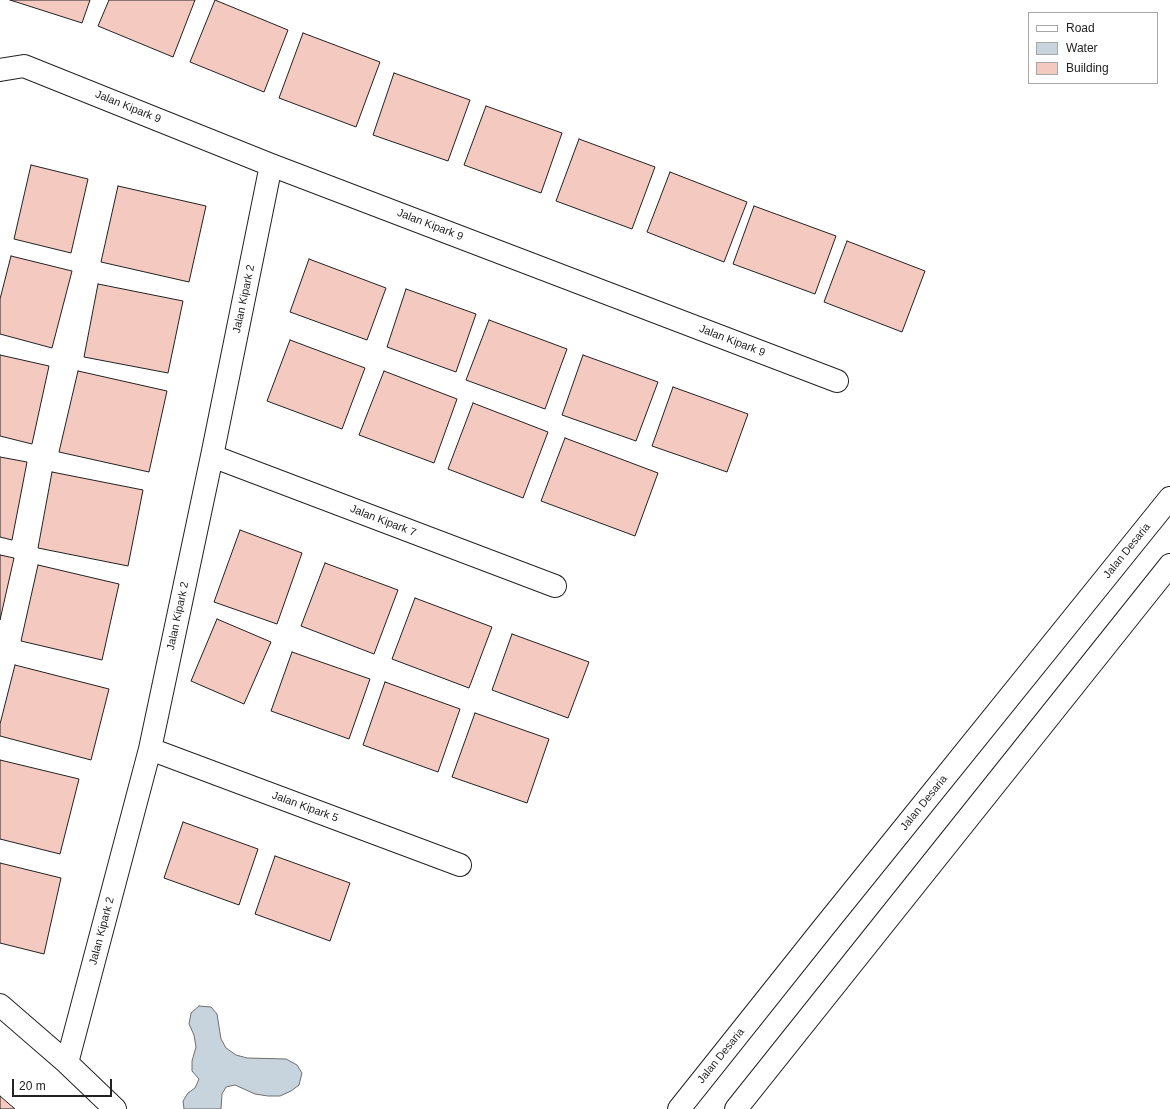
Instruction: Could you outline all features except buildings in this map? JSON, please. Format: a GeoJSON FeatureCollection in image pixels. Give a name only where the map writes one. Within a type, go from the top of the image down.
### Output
{"type":"FeatureCollection","features":[{"type":"Feature","properties":{"kind":"street","name":"Jalan Kipark 9"},"geometry":{"type":"LineString","coordinates":[[0,70],[24,66],[271,165],[837,381]]}},
{"type":"Feature","properties":{"kind":"street","name":"Jalan Kipark 2"},"geometry":{"type":"LineString","coordinates":[[67,1063],[150,750],[271,165]]}},
{"type":"Feature","properties":{"kind":"street","name":"Jalan Kipark 7"},"geometry":{"type":"LineString","coordinates":[[212,456],[555,586]]}},
{"type":"Feature","properties":{"kind":"street","name":"Jalan Desaria"},"geometry":{"type":"LineString","coordinates":[[679,1109],[834,914],[1170,498]]}},
{"type":"Feature","properties":{"kind":"street"},"geometry":{"type":"LineString","coordinates":[[736,1109],[1170,565]]}},
{"type":"Feature","properties":{"kind":"street","name":"Jalan Kipark 5"},"geometry":{"type":"LineString","coordinates":[[150,750],[460,865]]}},
{"type":"Feature","properties":{"kind":"street"},"geometry":{"type":"LineString","coordinates":[[0,1004],[67,1063],[115,1109]]}},
{"type":"Feature","properties":{"kind":"water"},"geometry":{"type":"Polygon","coordinates":[[[199,1006],[211,1007],[217,1014],[221,1039],[226,1048],[236,1055],[247,1058],[286,1059],[297,1065],[302,1073],[299,1085],[280,1096],[268,1096],[255,1094],[235,1085],[226,1087],[222,1094],[221,1109],[184,1109],[183,1101],[188,1093],[195,1088],[199,1079],[192,1071],[192,1061],[196,1047],[194,1035],[189,1024],[191,1013],[199,1006]]]}}]}
